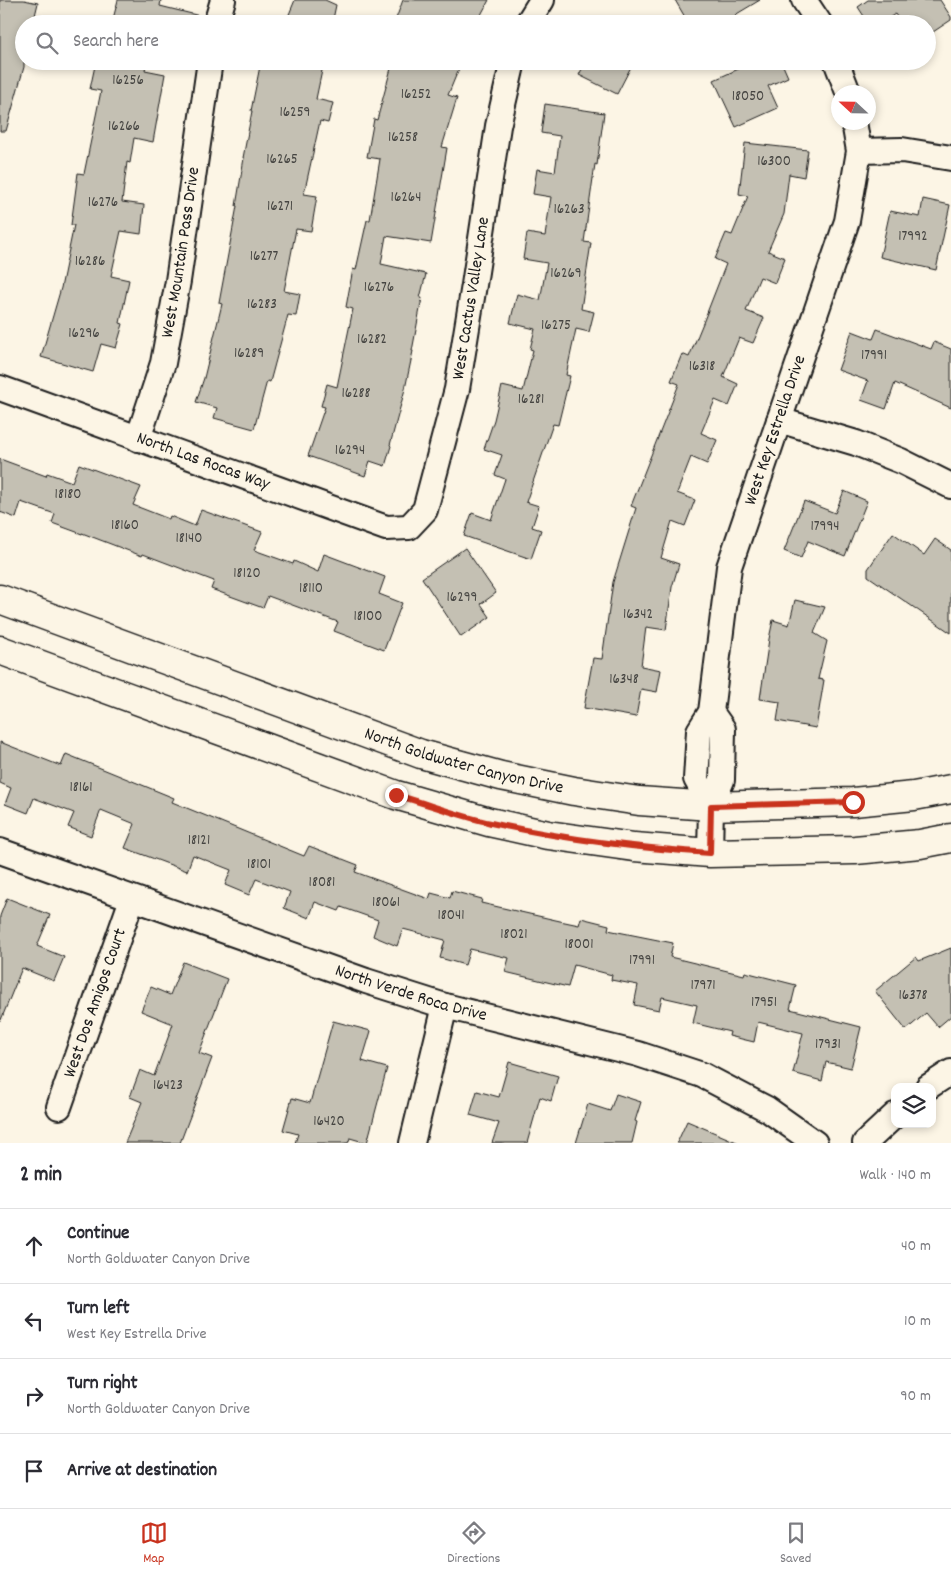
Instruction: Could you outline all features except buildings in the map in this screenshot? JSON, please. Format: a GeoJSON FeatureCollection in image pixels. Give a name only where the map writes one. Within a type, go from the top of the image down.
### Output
{"type":"FeatureCollection","features":[{"type":"Feature","properties":{"kind":"street"},"geometry":{"type":"LineString","coordinates":[[219,15],[223,0]]}},
{"type":"Feature","properties":{"kind":"street"},"geometry":{"type":"LineString","coordinates":[[533,15],[542,0]]}},
{"type":"Feature","properties":{"kind":"street"},"geometry":{"type":"LineString","coordinates":[[804,0],[814,15]]}},
{"type":"Feature","properties":{"kind":"street","name":"West Mountain Pass Drive"},"geometry":{"type":"LineString","coordinates":[[138,439],[165,354],[178,281],[209,70]]}},
{"type":"Feature","properties":{"kind":"street","name":"West Cactus Valley Lane"},"geometry":{"type":"LineString","coordinates":[[409,528],[424,510],[457,389],[498,126],[511,70]]}},
{"type":"Feature","properties":{"kind":"street"},"geometry":{"type":"LineString","coordinates":[[839,70],[845,85]]}},
{"type":"Feature","properties":{"kind":"street","name":"West Key Estrella Drive"},"geometry":{"type":"LineString","coordinates":[[711,806],[696,779],[699,731],[711,712],[729,567],[847,221],[859,151],[855,130]]}},
{"type":"Feature","properties":{"kind":"street"},"geometry":{"type":"LineString","coordinates":[[859,151],[902,150],[951,158]]}},
{"type":"Feature","properties":{"kind":"street","name":"North Las Rocas Way"},"geometry":{"type":"LineString","coordinates":[[0,388],[386,528],[409,528]]}},
{"type":"Feature","properties":{"kind":"street"},"geometry":{"type":"LineString","coordinates":[[779,420],[856,444],[901,462],[951,486]]}},
{"type":"Feature","properties":{"kind":"street","name":"North Goldwater Canyon Drive"},"geometry":{"type":"LineString","coordinates":[[0,599],[421,754],[501,776],[574,791],[639,801],[711,806],[853,802],[914,796],[951,789]]}},
{"type":"Feature","properties":{"kind":"street"},"geometry":{"type":"LineString","coordinates":[[0,650],[396,795],[489,822],[548,835],[634,847],[710,853],[855,850],[920,844],[951,838]]}},
{"type":"Feature","properties":{"kind":"street"},"geometry":{"type":"LineString","coordinates":[[710,853],[711,806]]}},
{"type":"Feature","properties":{"kind":"street","name":"North Verde Roca Drive"},"geometry":{"type":"LineString","coordinates":[[0,851],[366,981],[445,1006],[638,1054],[702,1075],[767,1109],[814,1143]]}},
{"type":"Feature","properties":{"kind":"street","name":"West Dos Amigos Court"},"geometry":{"type":"LineString","coordinates":[[59,1107],[132,899]]}},
{"type":"Feature","properties":{"kind":"street"},"geometry":{"type":"LineString","coordinates":[[412,1143],[445,1006]]}},
{"type":"Feature","properties":{"kind":"street"},"geometry":{"type":"LineString","coordinates":[[934,1083],[951,1072]]}},
{"type":"Feature","properties":{"kind":"street"},"geometry":{"type":"LineString","coordinates":[[865,1143],[891,1119]]}},
{"type":"Feature","properties":{"kind":"route"},"geometry":{"type":"LineString","coordinates":[[396,795],[489,822],[548,835],[634,847],[710,853],[711,806],[853,802]]}}]}
